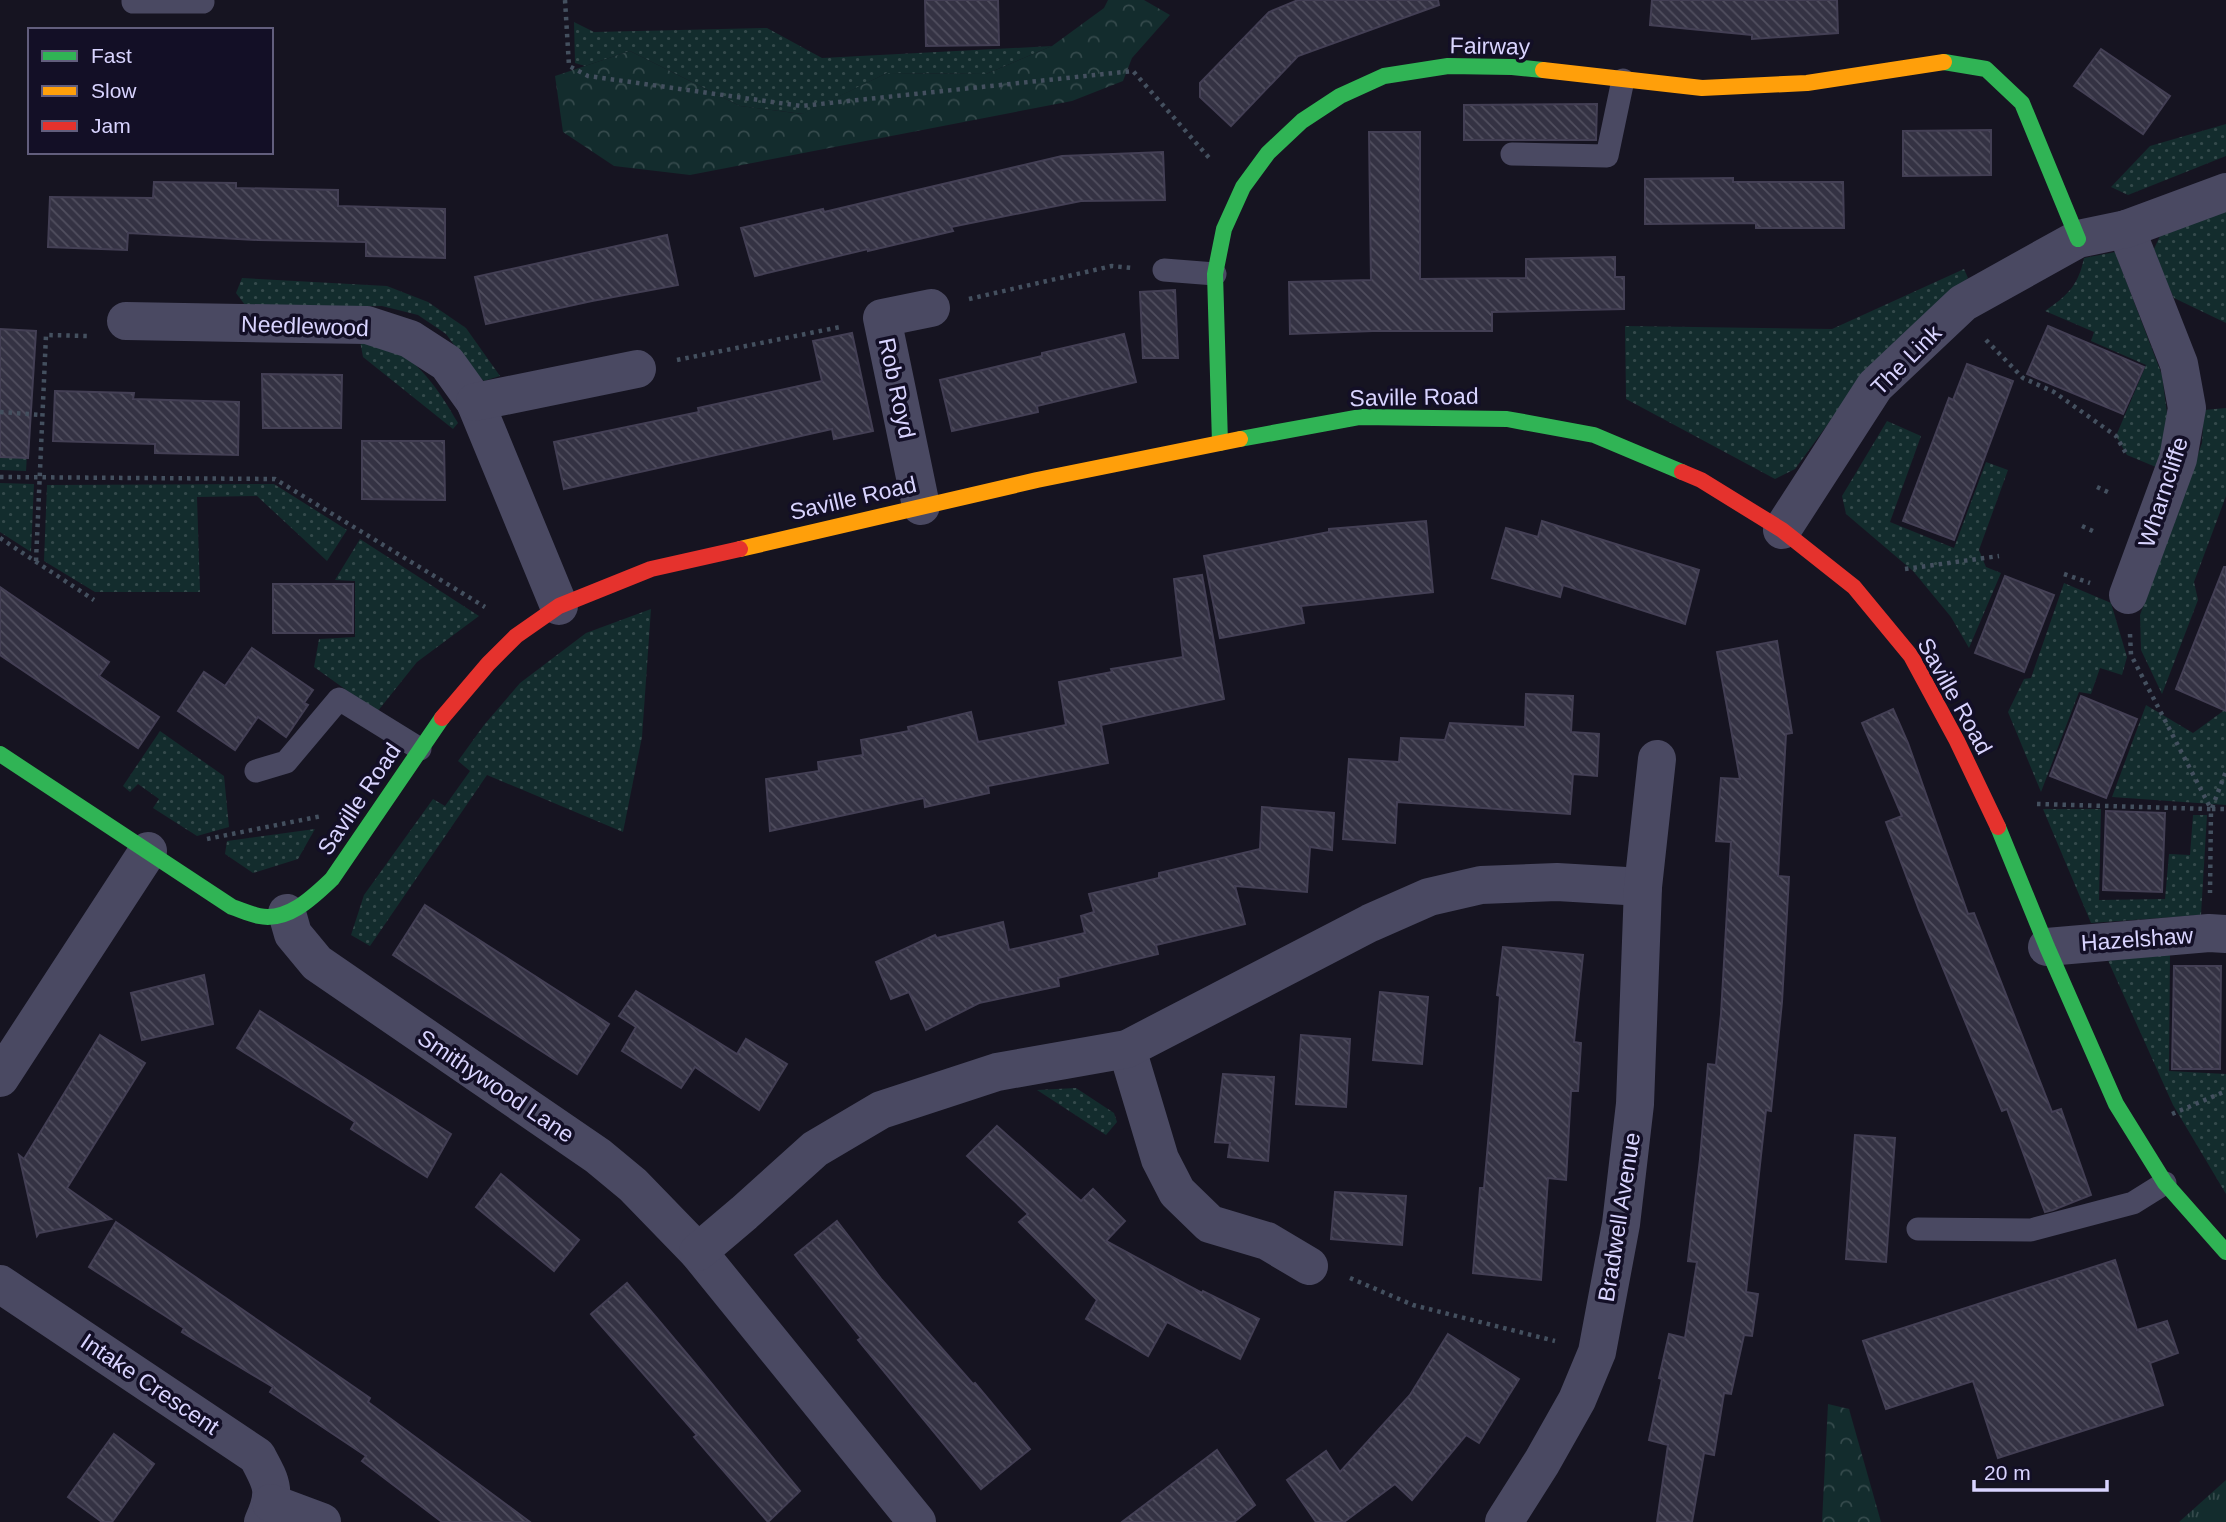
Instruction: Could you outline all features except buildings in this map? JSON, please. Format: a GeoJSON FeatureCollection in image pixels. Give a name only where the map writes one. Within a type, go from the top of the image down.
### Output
{"type":"FeatureCollection","features":[{"type":"Feature","properties":{"kind":"street","name":"Fairway"},"geometry":{"type":"LineString","coordinates":[[1220,443],[1215,274],[1224,229],[1243,187],[1268,153],[1302,121],[1340,96],[1384,76],[1448,66],[1512,66],[1702,88],[1807,83],[1940,61],[1986,69],[2022,103],[2078,239]]}},
{"type":"Feature","properties":{"kind":"street","name":"The Link"},"geometry":{"type":"LineString","coordinates":[[1782,530],[1875,386],[1964,303],[2078,239],[2126,229],[2226,192]]}},
{"type":"Feature","properties":{"kind":"street","name":"Wharncliffe"},"geometry":{"type":"LineString","coordinates":[[2126,229],[2179,363],[2187,408],[2178,459],[2128,595]]}},
{"type":"Feature","properties":{"kind":"street","name":"Needlewood"},"geometry":{"type":"LineString","coordinates":[[126,321],[190,305],[367,325],[410,339],[447,363],[475,402],[559,606]]}},
{"type":"Feature","properties":{"kind":"street","name":"Rob Royd"},"geometry":{"type":"LineString","coordinates":[[921,506],[882,318],[930,308]]}},
{"type":"Feature","properties":{"kind":"street"},"geometry":{"type":"LineString","coordinates":[[475,402],[637,369]]}},
{"type":"Feature","properties":{"kind":"street","name":"Saville Road"},"geometry":{"type":"LineString","coordinates":[[287,914],[312,898],[332,879],[436,725],[488,664],[516,636],[559,606],[651,569],[921,506],[1220,443],[1360,417],[1507,419],[1594,435],[1701,480],[1782,530],[1854,587],[1911,656],[1957,741],[1999,830],[2116,1104],[2165,1183],[2226,1252]]}},
{"type":"Feature","properties":{"kind":"street"},"geometry":{"type":"LineString","coordinates":[[0,754],[232,906],[262,918],[287,914]]}},
{"type":"Feature","properties":{"kind":"street","name":"Bradwell Avenue"},"geometry":{"type":"LineString","coordinates":[[1504,1522],[1577,1400],[1597,1352],[1621,1224],[1635,1104],[1643,887],[1657,759]]}},
{"type":"Feature","properties":{"kind":"street"},"geometry":{"type":"LineString","coordinates":[[0,1077],[148,851]]}},
{"type":"Feature","properties":{"kind":"street"},"geometry":{"type":"LineString","coordinates":[[698,1252],[815,1149],[881,1110],[997,1072],[1127,1049],[1370,923],[1429,897],[1481,885],[1557,882],[1643,887]]}},
{"type":"Feature","properties":{"kind":"street","name":"Smithywood Lane"},"geometry":{"type":"LineString","coordinates":[[287,914],[293,934],[317,963],[598,1156],[633,1185],[698,1252],[917,1522]]}},
{"type":"Feature","properties":{"kind":"street","name":"Hazelshaw"},"geometry":{"type":"LineString","coordinates":[[2047,947],[2218,934]]}},
{"type":"Feature","properties":{"kind":"street"},"geometry":{"type":"LineString","coordinates":[[1127,1049],[1160,1159],[1177,1192],[1210,1224],[1275,1228],[1309,1266]]}},
{"type":"Feature","properties":{"kind":"street","name":"Intake Crescent"},"geometry":{"type":"LineString","coordinates":[[0,1284],[257,1456],[271,1483],[267,1513],[322,1522]]}},
{"type":"Feature","properties":{"kind":"lane"},"geometry":{"type":"LineString","coordinates":[[133,0],[203,2]]}},
{"type":"Feature","properties":{"kind":"lane"},"geometry":{"type":"LineString","coordinates":[[1512,154],[1607,156],[1623,80]]}},
{"type":"Feature","properties":{"kind":"lane"},"geometry":{"type":"LineString","coordinates":[[1164,270],[1215,274]]}},
{"type":"Feature","properties":{"kind":"lane"},"geometry":{"type":"LineString","coordinates":[[256,771],[286,762],[339,699],[419,750]]}},
{"type":"Feature","properties":{"kind":"lane"},"geometry":{"type":"LineString","coordinates":[[1918,1229],[2031,1230],[2133,1203],[2165,1183]]}},
{"type":"Feature","properties":{"kind":"path"},"geometry":{"type":"LineString","coordinates":[[565,0],[569,66],[588,76],[801,106],[1133,71],[1223,174],[1243,187]]}},
{"type":"Feature","properties":{"kind":"path"},"geometry":{"type":"LineString","coordinates":[[930,308],[1112,266],[1164,270]]}},
{"type":"Feature","properties":{"kind":"path"},"geometry":{"type":"LineString","coordinates":[[637,369],[882,318]]}},
{"type":"Feature","properties":{"kind":"path"},"geometry":{"type":"LineString","coordinates":[[36,561],[46,335],[121,336],[126,321]]}},
{"type":"Feature","properties":{"kind":"path"},"geometry":{"type":"LineString","coordinates":[[1985,339],[2023,378],[2054,392],[2116,436],[2127,455]]}},
{"type":"Feature","properties":{"kind":"path"},"geometry":{"type":"LineString","coordinates":[[0,412],[42,415]]}},
{"type":"Feature","properties":{"kind":"path"},"geometry":{"type":"LineString","coordinates":[[0,477],[275,479],[488,609],[516,636]]}},
{"type":"Feature","properties":{"kind":"path"},"geometry":{"type":"LineString","coordinates":[[2097,487],[2112,494]]}},
{"type":"Feature","properties":{"kind":"path"},"geometry":{"type":"LineString","coordinates":[[2082,526],[2097,533]]}},
{"type":"Feature","properties":{"kind":"path"},"geometry":{"type":"LineString","coordinates":[[0,538],[94,600]]}},
{"type":"Feature","properties":{"kind":"path"},"geometry":{"type":"LineString","coordinates":[[1905,569],[1999,556]]}},
{"type":"Feature","properties":{"kind":"path"},"geometry":{"type":"LineString","coordinates":[[2128,595],[2131,654],[2211,809],[2218,934]]}},
{"type":"Feature","properties":{"kind":"path"},"geometry":{"type":"LineString","coordinates":[[2211,809],[2226,771]]}},
{"type":"Feature","properties":{"kind":"path"},"geometry":{"type":"LineString","coordinates":[[148,851],[383,803]]}},
{"type":"Feature","properties":{"kind":"path"},"geometry":{"type":"LineString","coordinates":[[2037,804],[2226,809]]}},
{"type":"Feature","properties":{"kind":"path"},"geometry":{"type":"LineString","coordinates":[[2171,1114],[2226,1091]]}},
{"type":"Feature","properties":{"kind":"path"},"geometry":{"type":"LineString","coordinates":[[1309,1266],[1332,1271],[1413,1305],[1597,1352]]}},
{"type":"Feature","properties":{"kind":"green space"},"geometry":{"type":"Polygon","coordinates":[[[1108,0],[1144,0],[1170,15],[1132,58],[1123,81],[1072,101],[690,175],[614,166],[563,132],[555,76],[630,51],[740,106],[802,114],[887,73],[986,74],[1052,46],[1104,8],[1108,0]]]}},
{"type":"Feature","properties":{"kind":"green space"},"geometry":{"type":"Polygon","coordinates":[[[574,22],[594,32],[767,28],[822,58],[1052,46],[986,74],[887,73],[803,114],[740,106],[630,51],[585,66],[575,63],[574,22]]]}},
{"type":"Feature","properties":{"kind":"green space"},"geometry":{"type":"Polygon","coordinates":[[[2226,124],[2226,156],[2128,195],[2111,187],[2150,146],[2226,124]]]}},
{"type":"Feature","properties":{"kind":"green space"},"geometry":{"type":"Polygon","coordinates":[[[2226,206],[2226,323],[2174,298],[2152,253],[2160,236],[2226,206]]]}},
{"type":"Feature","properties":{"kind":"green space"},"geometry":{"type":"Polygon","coordinates":[[[2115,252],[2162,375],[2168,421],[2163,470],[2127,455],[2116,436],[2146,365],[2091,341],[2094,332],[2045,311],[2071,289],[2079,276],[2084,258],[2115,252]]]}},
{"type":"Feature","properties":{"kind":"green space"},"geometry":{"type":"Polygon","coordinates":[[[1964,269],[1968,278],[1855,387],[1795,469],[1775,479],[1626,399],[1625,326],[1832,329],[1964,269]]]}},
{"type":"Feature","properties":{"kind":"green space"},"geometry":{"type":"Polygon","coordinates":[[[242,278],[387,286],[428,302],[466,328],[500,376],[484,381],[446,334],[418,315],[382,306],[248,309],[236,293],[242,278]]]}},
{"type":"Feature","properties":{"kind":"green space"},"geometry":{"type":"Polygon","coordinates":[[[360,341],[382,344],[407,357],[444,399],[458,423],[453,429],[363,357],[360,341]]]}},
{"type":"Feature","properties":{"kind":"green space"},"geometry":{"type":"Polygon","coordinates":[[[2226,408],[2226,496],[2194,582],[2198,600],[2162,694],[2141,650],[2140,615],[2202,443],[2204,410],[2226,408]]]}},
{"type":"Feature","properties":{"kind":"green space"},"geometry":{"type":"Polygon","coordinates":[[[0,418],[29,420],[26,471],[0,470],[0,418]]]}},
{"type":"Feature","properties":{"kind":"green space"},"geometry":{"type":"Polygon","coordinates":[[[1887,421],[1921,436],[1890,522],[1954,548],[1986,462],[2008,470],[1979,550],[1986,567],[2001,573],[1969,648],[1951,617],[1913,571],[1846,514],[1842,496],[1887,421]]]}},
{"type":"Feature","properties":{"kind":"green space"},"geometry":{"type":"Polygon","coordinates":[[[0,483],[34,484],[31,552],[0,532],[0,483]]]}},
{"type":"Feature","properties":{"kind":"green space"},"geometry":{"type":"Polygon","coordinates":[[[274,484],[347,530],[327,561],[257,496],[197,497],[200,592],[95,592],[44,561],[47,485],[274,484]]]}},
{"type":"Feature","properties":{"kind":"green space"},"geometry":{"type":"Polygon","coordinates":[[[360,539],[479,616],[417,662],[377,712],[314,667],[319,639],[355,637],[355,581],[335,580],[360,539]]]}},
{"type":"Feature","properties":{"kind":"green space"},"geometry":{"type":"Polygon","coordinates":[[[2064,583],[2111,603],[2127,657],[2122,675],[2100,668],[2091,694],[2079,692],[2041,792],[2008,712],[2024,679],[2031,678],[2064,583]]]}},
{"type":"Feature","properties":{"kind":"green space"},"geometry":{"type":"Polygon","coordinates":[[[651,609],[642,737],[623,832],[487,775],[370,946],[351,935],[364,895],[433,799],[445,806],[470,771],[458,761],[520,683],[586,633],[651,609]]]}},
{"type":"Feature","properties":{"kind":"green space"},"geometry":{"type":"Polygon","coordinates":[[[2146,705],[2193,733],[2226,709],[2226,805],[2112,797],[2146,705]]]}},
{"type":"Feature","properties":{"kind":"green space"},"geometry":{"type":"Polygon","coordinates":[[[160,731],[224,776],[229,827],[197,836],[153,808],[159,799],[138,784],[130,792],[123,786],[160,731]]]}},
{"type":"Feature","properties":{"kind":"green space"},"geometry":{"type":"Polygon","coordinates":[[[2043,809],[2101,809],[2099,900],[2165,899],[2169,854],[2190,855],[2193,815],[2207,815],[2201,915],[2091,923],[2043,809]]]}},
{"type":"Feature","properties":{"kind":"green space"},"geometry":{"type":"Polygon","coordinates":[[[315,829],[298,859],[253,873],[225,854],[227,841],[315,829]]]}},
{"type":"Feature","properties":{"kind":"green space"},"geometry":{"type":"Polygon","coordinates":[[[2170,951],[2169,1071],[2226,1074],[2226,1194],[2173,1105],[2106,956],[2170,951]]]}},
{"type":"Feature","properties":{"kind":"green space"},"geometry":{"type":"Polygon","coordinates":[[[1076,1088],[1114,1113],[1117,1122],[1106,1135],[1037,1090],[1076,1088]]]}},
{"type":"Feature","properties":{"kind":"green space"},"geometry":{"type":"Polygon","coordinates":[[[1828,1404],[1849,1409],[1881,1522],[1822,1522],[1828,1404]]]}},
{"type":"Feature","properties":{"kind":"green space"},"geometry":{"type":"Polygon","coordinates":[[[2226,1480],[2226,1522],[2179,1522],[2226,1480]]]}},
{"type":"Feature","properties":{"kind":"traffic: fast"},"geometry":{"type":"LineString","coordinates":[[1944,62],[1986,69],[2022,103],[2078,239]]}},
{"type":"Feature","properties":{"kind":"traffic: fast"},"geometry":{"type":"LineString","coordinates":[[1220,443],[1215,274],[1224,229],[1243,187],[1268,153],[1302,121],[1340,96],[1384,76],[1448,66],[1543,70]]}},
{"type":"Feature","properties":{"kind":"traffic: fast"},"geometry":{"type":"LineString","coordinates":[[1240,439],[1360,417],[1507,419],[1594,435],[1682,472]]}},
{"type":"Feature","properties":{"kind":"traffic: fast"},"geometry":{"type":"LineString","coordinates":[[0,754],[232,907],[270,917],[290,912],[332,879],[442,718]]}},
{"type":"Feature","properties":{"kind":"traffic: fast"},"geometry":{"type":"LineString","coordinates":[[1998,827],[2116,1104],[2165,1183],[2226,1252]]}},
{"type":"Feature","properties":{"kind":"traffic: slow"},"geometry":{"type":"LineString","coordinates":[[1543,70],[1702,88],[1807,83],[1944,62]]}},
{"type":"Feature","properties":{"kind":"traffic: slow"},"geometry":{"type":"LineString","coordinates":[[740,549],[1037,480],[1240,439]]}},
{"type":"Feature","properties":{"kind":"traffic: jam"},"geometry":{"type":"LineString","coordinates":[[1682,472],[1701,480],[1782,530],[1854,587],[1911,656],[1957,741],[1998,827]]}},
{"type":"Feature","properties":{"kind":"traffic: jam"},"geometry":{"type":"LineString","coordinates":[[442,718],[516,636],[559,606],[651,569],[740,549]]}}]}
